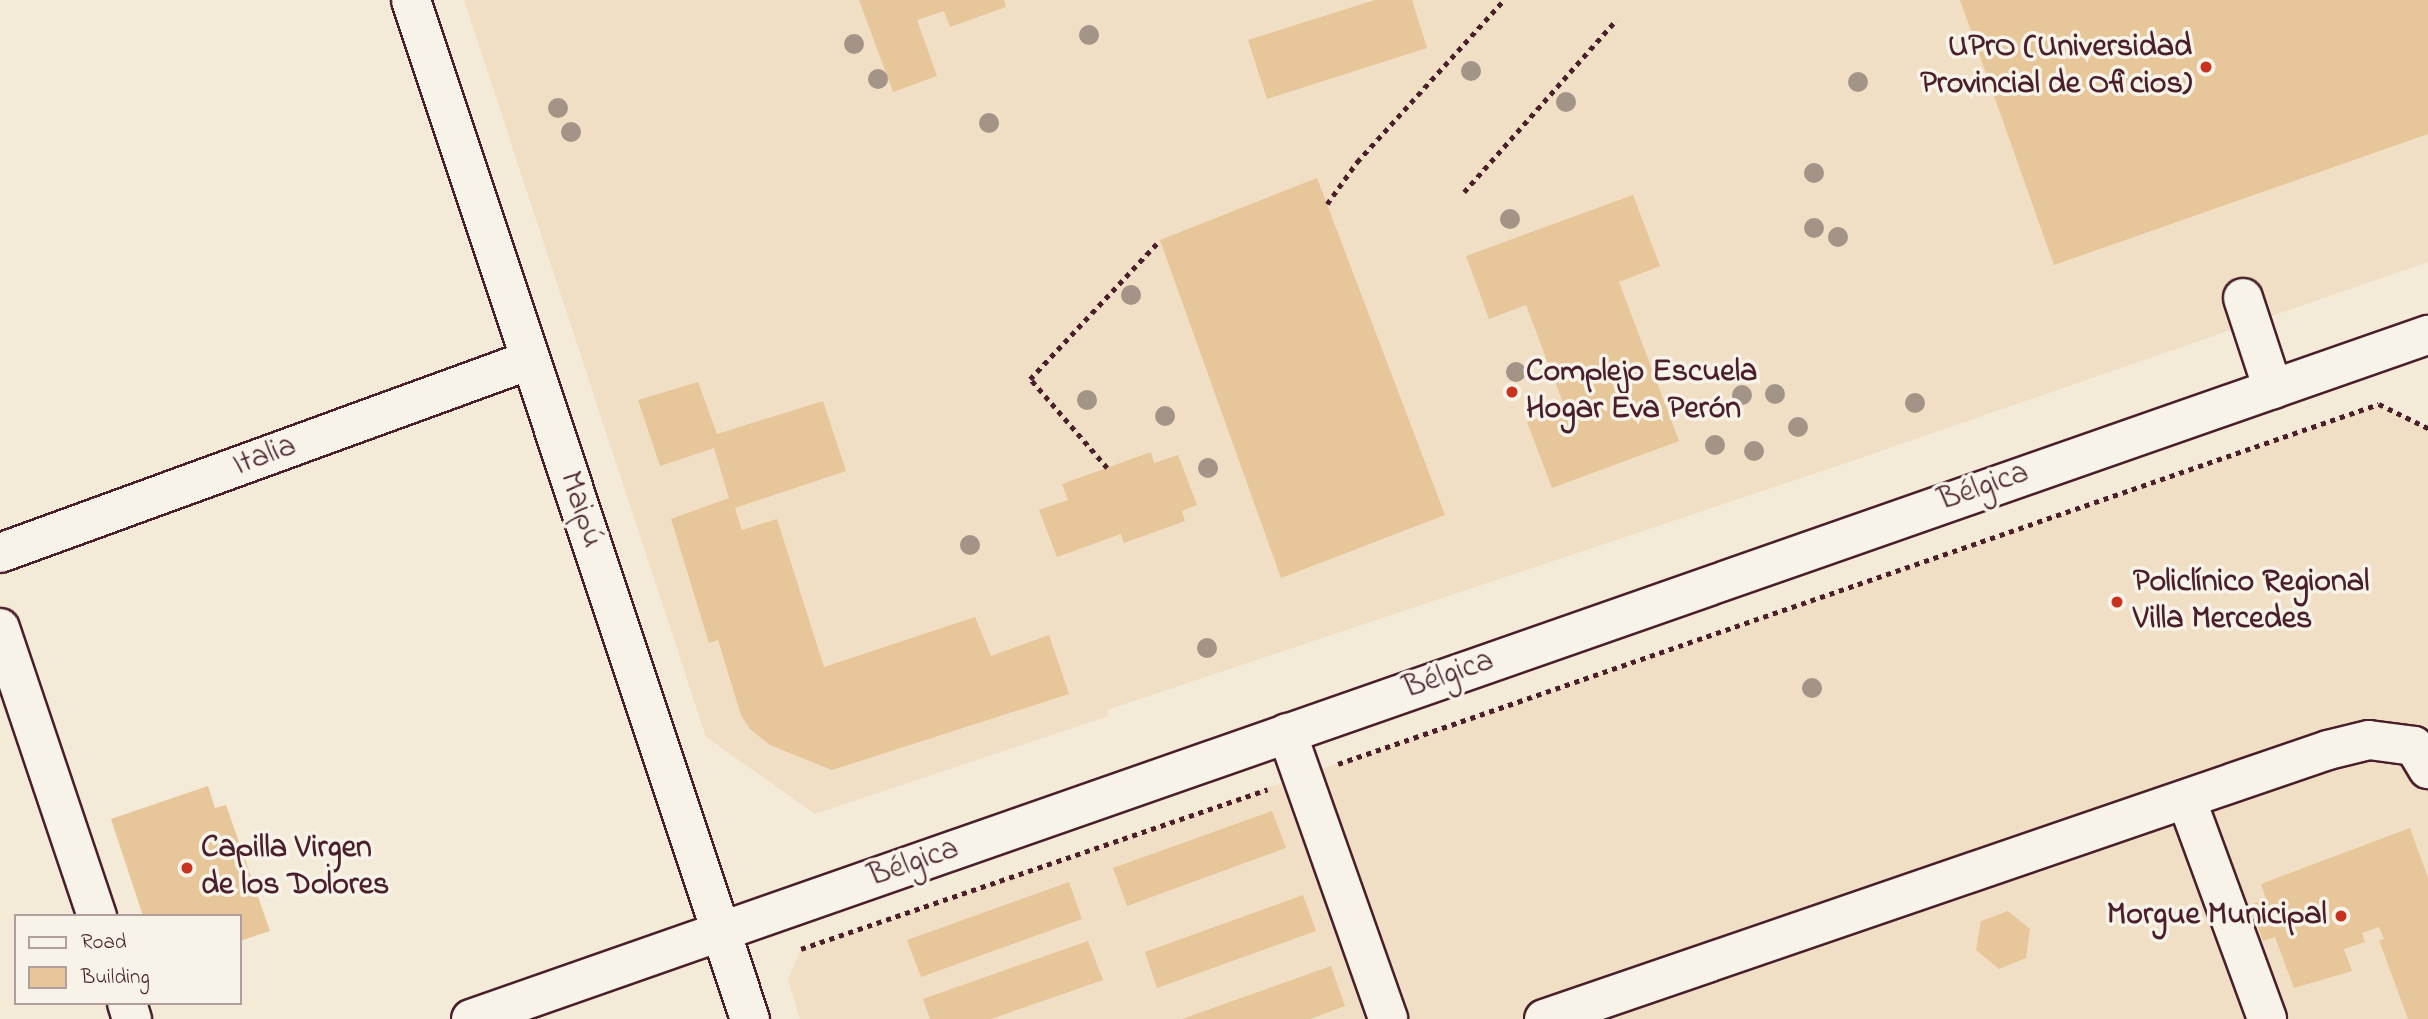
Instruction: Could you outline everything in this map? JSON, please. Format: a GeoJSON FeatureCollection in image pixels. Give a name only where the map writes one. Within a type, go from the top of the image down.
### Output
{"type":"FeatureCollection","features":[{"type":"Feature","properties":{"kind":"street","name":"Maipú"},"geometry":{"type":"LineString","coordinates":[[411,0],[750,1019]]}},
{"type":"Feature","properties":{"kind":"street"},"geometry":{"type":"LineString","coordinates":[[2243,298],[2273,388]]}},
{"type":"Feature","properties":{"kind":"street","name":"Bélgica"},"geometry":{"type":"LineString","coordinates":[[471,1019],[2428,335]]}},
{"type":"Feature","properties":{"kind":"street","name":"Italia"},"geometry":{"type":"LineString","coordinates":[[0,553],[530,360]]}},
{"type":"Feature","properties":{"kind":"street"},"geometry":{"type":"LineString","coordinates":[[0,628],[96,914]]}},
{"type":"Feature","properties":{"kind":"street"},"geometry":{"type":"LineString","coordinates":[[1287,733],[1388,1019]]}},
{"type":"Feature","properties":{"kind":"street"},"geometry":{"type":"LineString","coordinates":[[1544,1019],[1626,1006],[2328,750],[2369,740],[2414,746],[2428,769]]}},
{"type":"Feature","properties":{"kind":"street"},"geometry":{"type":"LineString","coordinates":[[2187,801],[2267,1019]]}},
{"type":"Feature","properties":{"kind":"path"},"geometry":{"type":"LineString","coordinates":[[1327,204],[1357,162],[1504,0]]}},
{"type":"Feature","properties":{"kind":"path"},"geometry":{"type":"LineString","coordinates":[[1464,191],[1616,20]]}},
{"type":"Feature","properties":{"kind":"path"},"geometry":{"type":"LineString","coordinates":[[1107,468],[1030,379],[1160,240]]}},
{"type":"Feature","properties":{"kind":"path"},"geometry":{"type":"LineString","coordinates":[[801,949],[2379,404],[2428,428]]}},
{"type":"Feature","properties":{"kind":"shaded area","name":"Complejo Escuela Hogar Eva Perón"},"geometry":{"type":"Polygon","coordinates":[[[464,0],[2428,0],[2428,262],[1852,461],[1107,710],[1109,716],[815,814],[706,737],[464,0]]]}},
{"type":"Feature","properties":{"kind":"shaded area","name":"Policlínico Regional Villa Mercedes"},"geometry":{"type":"Polygon","coordinates":[[[2379,404],[2428,428],[2428,1019],[800,1019],[788,980],[801,949],[2379,404]]]}},
{"type":"Feature","properties":{"kind":"building"},"geometry":{"type":"Polygon","coordinates":[[[859,0],[1004,0],[1006,7],[950,27],[944,11],[917,20],[937,76],[893,92],[859,0]]]}},
{"type":"Feature","properties":{"kind":"building"},"geometry":{"type":"Polygon","coordinates":[[[1375,0],[1412,0],[1427,48],[1267,99],[1248,40],[1375,0]]]}},
{"type":"Feature","properties":{"kind":"building","name":"UPrO (Universidad Provincial de Oficios)"},"geometry":{"type":"Polygon","coordinates":[[[1960,0],[2428,0],[2428,134],[2054,265],[1960,0]]]}},
{"type":"Feature","properties":{"kind":"building"},"geometry":{"type":"Polygon","coordinates":[[[1317,178],[1445,515],[1281,578],[1160,240],[1317,178]]]}},
{"type":"Feature","properties":{"kind":"building"},"geometry":{"type":"Polygon","coordinates":[[[1633,195],[1660,266],[1619,282],[1679,441],[1552,488],[1527,422],[1565,408],[1526,305],[1489,319],[1466,256],[1633,195]]]}},
{"type":"Feature","properties":{"kind":"building"},"geometry":{"type":"Polygon","coordinates":[[[698,382],[717,434],[823,401],[846,471],[735,508],[742,530],[777,519],[824,667],[975,617],[991,656],[1049,635],[1069,694],[832,770],[770,745],[750,729],[741,715],[718,640],[709,643],[671,519],[729,498],[714,448],[660,466],[638,400],[698,382]]]}},
{"type":"Feature","properties":{"kind":"building"},"geometry":{"type":"Polygon","coordinates":[[[1151,452],[1154,463],[1178,455],[1197,505],[1182,511],[1185,521],[1124,543],[1121,534],[1057,557],[1039,510],[1068,500],[1062,484],[1151,452]]]}},
{"type":"Feature","properties":{"kind":"building","name":"Capilla Virgen de los Dolores"},"geometry":{"type":"Polygon","coordinates":[[[208,786],[215,808],[226,805],[270,931],[242,940],[242,914],[142,914],[111,819],[208,786]]]}},
{"type":"Feature","properties":{"kind":"building"},"geometry":{"type":"Polygon","coordinates":[[[1272,811],[1286,848],[1127,906],[1113,868],[1272,811]]]}},
{"type":"Feature","properties":{"kind":"building","name":"Morgue Municipal"},"geometry":{"type":"Polygon","coordinates":[[[2410,828],[2428,878],[2428,1019],[2408,1019],[2379,940],[2384,939],[2379,927],[2362,933],[2365,942],[2344,949],[2352,971],[2294,988],[2275,937],[2263,941],[2250,905],[2266,899],[2261,884],[2410,828]]]}},
{"type":"Feature","properties":{"kind":"building"},"geometry":{"type":"Polygon","coordinates":[[[1069,882],[1082,919],[921,977],[907,940],[1069,882]]]}},
{"type":"Feature","properties":{"kind":"building"},"geometry":{"type":"Polygon","coordinates":[[[1303,895],[1316,931],[1157,988],[1145,952],[1303,895]]]}},
{"type":"Feature","properties":{"kind":"building"},"geometry":{"type":"Polygon","coordinates":[[[2008,911],[2030,929],[2026,958],[1999,969],[1976,950],[1981,921],[2008,911]]]}},
{"type":"Feature","properties":{"kind":"building"},"geometry":{"type":"Polygon","coordinates":[[[1088,941],[1103,980],[991,1019],[930,1019],[923,999],[1088,941]]]}},
{"type":"Feature","properties":{"kind":"building"},"geometry":{"type":"Polygon","coordinates":[[[1331,966],[1345,1006],[1310,1019],[1182,1019],[1331,966]]]}},
{"type":"Feature","properties":{"kind":"place","name":"UPrO (Universidad Provincial de Oficios)"},"geometry":{"type":"Point","coordinates":[2206,67]}},
{"type":"Feature","properties":{"kind":"place","name":"Complejo Escuela Hogar Eva Perón"},"geometry":{"type":"Point","coordinates":[1512,392]}},
{"type":"Feature","properties":{"kind":"place","name":"Policlínico Regional Villa Mercedes"},"geometry":{"type":"Point","coordinates":[2117,602]}},
{"type":"Feature","properties":{"kind":"place","name":"Capilla Virgen de los Dolores"},"geometry":{"type":"Point","coordinates":[187,868]}},
{"type":"Feature","properties":{"kind":"place","name":"Morgue Municipal"},"geometry":{"type":"Point","coordinates":[2341,916]}}]}
